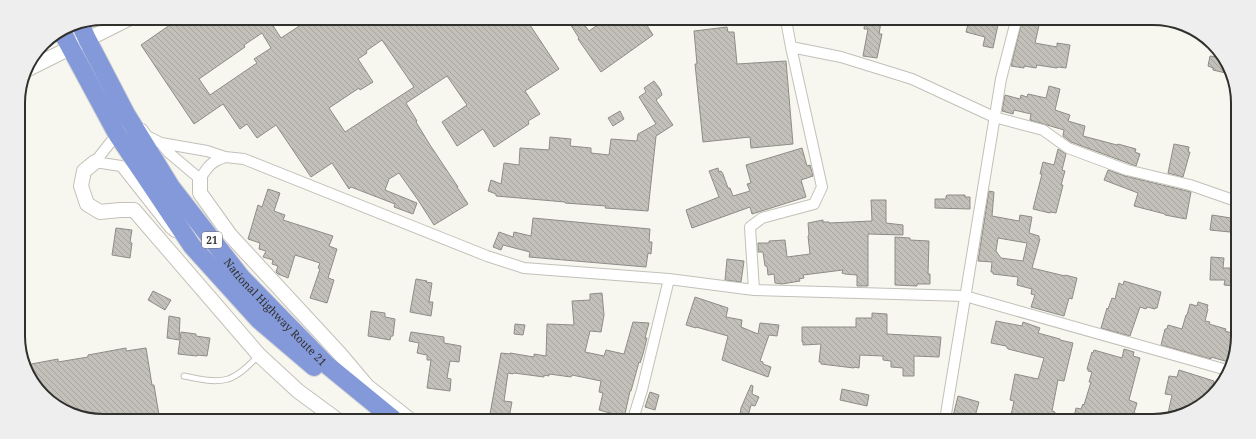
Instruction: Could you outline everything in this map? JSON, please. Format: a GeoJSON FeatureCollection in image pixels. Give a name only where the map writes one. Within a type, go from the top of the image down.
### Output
{"type":"FeatureCollection","features":[{"type":"Feature","properties":{"kind":"highway","name":"National Highway Route 21"},"geometry":{"type":"LineString","coordinates":[[82,28],[126,114],[171,187],[241,277],[327,365],[387,414]]}},
{"type":"Feature","properties":{"kind":"highway","name":"National Highway Route 21"},"geometry":{"type":"LineString","coordinates":[[64,35],[117,134],[192,246],[259,320],[373,414]]}},
{"type":"Feature","properties":{"kind":"street"},"geometry":{"type":"LineString","coordinates":[[34,66],[116,25]]}},
{"type":"Feature","properties":{"kind":"street"},"geometry":{"type":"LineString","coordinates":[[754,290],[750,227],[762,218],[814,204],[822,187],[787,25]]}},
{"type":"Feature","properties":{"kind":"street"},"geometry":{"type":"LineString","coordinates":[[946,414],[994,117],[1001,79],[1015,25]]}},
{"type":"Feature","properties":{"kind":"street"},"geometry":{"type":"LineString","coordinates":[[791,47],[841,58],[912,79],[994,117],[1043,130],[1068,148],[1127,170],[1190,185],[1231,199]]}},
{"type":"Feature","properties":{"kind":"street"},"geometry":{"type":"LineString","coordinates":[[126,114],[136,121],[147,136],[161,143],[207,151],[225,157],[244,158],[487,256],[524,268],[669,279],[754,290],[965,296],[1224,369]]}},
{"type":"Feature","properties":{"kind":"street"},"geometry":{"type":"LineString","coordinates":[[117,134],[95,162],[84,171],[81,186],[87,204],[100,212],[134,210],[259,355],[298,391],[329,414]]}},
{"type":"Feature","properties":{"kind":"street"},"geometry":{"type":"LineString","coordinates":[[161,143],[168,152],[200,179]]}},
{"type":"Feature","properties":{"kind":"street"},"geometry":{"type":"LineString","coordinates":[[225,157],[213,161],[207,168],[200,179],[200,193],[230,235],[368,386],[403,414]]}},
{"type":"Feature","properties":{"kind":"street"},"geometry":{"type":"LineString","coordinates":[[95,162],[121,166],[170,228],[192,246]]}},
{"type":"Feature","properties":{"kind":"street"},"geometry":{"type":"LineString","coordinates":[[635,414],[669,279]]}},
{"type":"Feature","properties":{"kind":"lane"},"geometry":{"type":"LineString","coordinates":[[184,376],[207,380],[228,379],[242,371],[259,355]]}},
{"type":"Feature","properties":{"kind":"building"},"geometry":{"type":"Polygon","coordinates":[[[170,25],[273,25],[281,38],[301,25],[530,25],[559,69],[525,91],[540,114],[528,121],[529,124],[494,147],[483,129],[457,146],[442,122],[467,105],[447,76],[406,103],[430,145],[468,204],[434,225],[399,173],[389,179],[385,190],[417,203],[413,214],[394,207],[395,204],[351,187],[349,189],[332,163],[311,177],[276,125],[257,138],[247,124],[240,129],[223,104],[194,124],[141,45],[170,25]],[[262,33],[244,45],[245,47],[199,79],[210,95],[257,63],[254,59],[271,48],[262,33]],[[382,40],[366,51],[367,53],[358,59],[373,82],[360,90],[359,88],[329,108],[345,132],[414,87],[382,40]]]}},
{"type":"Feature","properties":{"kind":"building"},"geometry":{"type":"Polygon","coordinates":[[[571,25],[584,25],[589,31],[598,25],[647,25],[653,35],[601,72],[578,39],[579,38],[571,25]]]}},
{"type":"Feature","properties":{"kind":"building"},"geometry":{"type":"Polygon","coordinates":[[[864,25],[880,25],[879,34],[882,34],[877,58],[863,56],[868,29],[864,29],[864,25]]]}},
{"type":"Feature","properties":{"kind":"building"},"geometry":{"type":"Polygon","coordinates":[[[968,25],[998,25],[993,48],[983,46],[985,37],[966,32],[968,25]]]}},
{"type":"Feature","properties":{"kind":"building"},"geometry":{"type":"Polygon","coordinates":[[[1021,25],[1039,25],[1035,43],[1057,47],[1057,43],[1070,45],[1066,68],[1037,65],[1036,68],[1011,66],[1021,25]]]}},
{"type":"Feature","properties":{"kind":"building"},"geometry":{"type":"Polygon","coordinates":[[[727,27],[728,32],[734,32],[737,64],[786,61],[793,144],[751,148],[750,137],[703,142],[695,64],[697,64],[694,31],[727,27]]]}},
{"type":"Feature","properties":{"kind":"building"},"geometry":{"type":"Polygon","coordinates":[[[1210,56],[1216,57],[1225,73],[1213,70],[1213,68],[1208,66],[1210,56]]]}},
{"type":"Feature","properties":{"kind":"building"},"geometry":{"type":"Polygon","coordinates":[[[654,81],[660,89],[662,95],[656,100],[673,125],[656,136],[648,211],[605,208],[606,206],[496,196],[496,194],[488,191],[491,180],[501,184],[504,163],[519,165],[520,148],[549,150],[550,137],[571,139],[570,146],[591,148],[591,153],[609,155],[611,139],[637,141],[638,134],[656,124],[639,97],[646,92],[644,88],[654,81]]]}},
{"type":"Feature","properties":{"kind":"building"},"geometry":{"type":"Polygon","coordinates":[[[1049,86],[1060,89],[1055,110],[1070,115],[1068,121],[1085,126],[1083,136],[1136,149],[1135,152],[1140,154],[1136,166],[1071,142],[1063,136],[1064,130],[1030,120],[1031,114],[1014,110],[1013,114],[1002,111],[1005,95],[1020,99],[1021,95],[1027,97],[1028,94],[1046,98],[1049,86]]]}},
{"type":"Feature","properties":{"kind":"building"},"geometry":{"type":"Polygon","coordinates":[[[620,111],[624,119],[613,126],[608,118],[620,111]]]}},
{"type":"Feature","properties":{"kind":"building"},"geometry":{"type":"Polygon","coordinates":[[[1174,144],[1189,147],[1188,152],[1190,152],[1183,177],[1168,173],[1174,144]]]}},
{"type":"Feature","properties":{"kind":"building"},"geometry":{"type":"Polygon","coordinates":[[[802,148],[807,166],[810,165],[813,176],[801,180],[806,197],[752,214],[750,207],[692,228],[686,210],[719,197],[709,171],[718,168],[719,172],[721,171],[733,196],[750,191],[747,184],[751,183],[746,165],[802,148]]]}},
{"type":"Feature","properties":{"kind":"building"},"geometry":{"type":"Polygon","coordinates":[[[1058,149],[1066,154],[1062,170],[1065,171],[1061,185],[1063,185],[1056,213],[1033,209],[1042,174],[1040,174],[1043,162],[1054,165],[1058,149]]]}},
{"type":"Feature","properties":{"kind":"building"},"geometry":{"type":"Polygon","coordinates":[[[1108,170],[1125,176],[1191,192],[1186,219],[1165,215],[1134,206],[1138,193],[1104,180],[1108,170]]]}},
{"type":"Feature","properties":{"kind":"building"},"geometry":{"type":"Polygon","coordinates":[[[268,189],[280,193],[274,211],[285,215],[283,220],[333,236],[329,246],[337,249],[328,278],[334,280],[327,303],[310,298],[320,269],[318,268],[320,263],[295,255],[288,278],[276,272],[278,266],[272,264],[273,260],[263,257],[266,251],[259,249],[260,243],[248,239],[258,205],[262,207],[268,189]]]}},
{"type":"Feature","properties":{"kind":"building"},"geometry":{"type":"Polygon","coordinates":[[[989,191],[994,192],[992,216],[1019,221],[1020,215],[1032,217],[1029,233],[1039,236],[1040,239],[1032,268],[1077,278],[1072,299],[1069,298],[1064,316],[1031,307],[1035,295],[1031,294],[1032,289],[1017,285],[1018,277],[993,274],[993,272],[991,272],[992,262],[978,261],[989,191]],[[998,238],[996,251],[1001,258],[1023,261],[1027,243],[998,238]]]}},
{"type":"Feature","properties":{"kind":"building"},"geometry":{"type":"Polygon","coordinates":[[[947,195],[965,195],[965,197],[970,197],[970,209],[935,208],[935,199],[946,199],[947,195]]]}},
{"type":"Feature","properties":{"kind":"building"},"geometry":{"type":"Polygon","coordinates":[[[871,200],[886,200],[886,223],[903,225],[903,235],[868,234],[868,286],[857,286],[857,275],[842,273],[843,270],[803,275],[804,278],[799,279],[800,281],[782,284],[775,283],[774,274],[768,275],[763,252],[758,252],[758,243],[769,243],[769,241],[785,240],[787,257],[810,254],[808,223],[823,220],[823,222],[829,223],[872,221],[871,200]]]}},
{"type":"Feature","properties":{"kind":"building"},"geometry":{"type":"Polygon","coordinates":[[[1212,215],[1231,218],[1230,232],[1210,230],[1212,215]]]}},
{"type":"Feature","properties":{"kind":"building"},"geometry":{"type":"Polygon","coordinates":[[[533,218],[650,229],[649,242],[652,242],[651,254],[648,253],[646,267],[529,257],[530,252],[503,245],[501,250],[493,247],[499,232],[513,237],[514,232],[531,236],[533,218]]]}},
{"type":"Feature","properties":{"kind":"building"},"geometry":{"type":"Polygon","coordinates":[[[116,228],[132,230],[130,258],[112,255],[116,228]]]}},
{"type":"Feature","properties":{"kind":"building"},"geometry":{"type":"Polygon","coordinates":[[[895,237],[910,238],[910,240],[929,241],[928,274],[930,274],[930,284],[917,284],[917,286],[895,285],[895,237]]]}},
{"type":"Feature","properties":{"kind":"building"},"geometry":{"type":"Polygon","coordinates":[[[1211,257],[1224,258],[1223,268],[1231,268],[1231,286],[1224,285],[1225,280],[1210,280],[1211,257]]]}},
{"type":"Feature","properties":{"kind":"building"},"geometry":{"type":"Polygon","coordinates":[[[727,259],[744,261],[741,282],[725,280],[727,259]]]}},
{"type":"Feature","properties":{"kind":"building"},"geometry":{"type":"Polygon","coordinates":[[[416,279],[432,283],[429,302],[433,302],[431,316],[410,312],[416,279]]]}},
{"type":"Feature","properties":{"kind":"building"},"geometry":{"type":"Polygon","coordinates":[[[1124,281],[1161,292],[1157,308],[1147,307],[1146,309],[1140,307],[1130,336],[1101,328],[1107,308],[1108,309],[1112,298],[1115,299],[1119,283],[1123,285],[1124,281]]]}},
{"type":"Feature","properties":{"kind":"building"},"geometry":{"type":"Polygon","coordinates":[[[153,291],[171,300],[165,310],[148,300],[153,291]]]}},
{"type":"Feature","properties":{"kind":"building"},"geometry":{"type":"Polygon","coordinates":[[[602,293],[604,315],[601,332],[590,331],[585,352],[604,356],[606,350],[624,354],[633,322],[649,323],[643,354],[630,391],[625,414],[614,414],[599,410],[603,393],[599,392],[601,381],[572,375],[571,377],[549,374],[549,376],[544,375],[544,377],[508,373],[504,401],[512,402],[510,414],[490,414],[501,353],[534,357],[534,354],[546,356],[547,324],[574,325],[572,301],[590,300],[590,294],[602,293]]]}},
{"type":"Feature","properties":{"kind":"building"},"geometry":{"type":"Polygon","coordinates":[[[695,297],[728,308],[726,317],[742,320],[741,327],[758,334],[760,323],[779,325],[777,336],[769,335],[760,361],[771,367],[768,377],[722,360],[728,336],[686,325],[695,297]]]}},
{"type":"Feature","properties":{"kind":"building"},"geometry":{"type":"Polygon","coordinates":[[[1198,302],[1208,305],[1205,321],[1210,322],[1209,324],[1226,329],[1225,331],[1231,333],[1226,361],[1211,357],[1211,359],[1161,345],[1165,329],[1167,329],[1168,325],[1182,329],[1190,304],[1197,306],[1198,302]]]}},
{"type":"Feature","properties":{"kind":"building"},"geometry":{"type":"Polygon","coordinates":[[[371,311],[385,313],[385,317],[395,319],[393,336],[391,336],[390,340],[368,336],[371,311]]]}},
{"type":"Feature","properties":{"kind":"building"},"geometry":{"type":"Polygon","coordinates":[[[872,313],[887,314],[887,334],[941,337],[939,357],[914,356],[914,376],[903,376],[903,368],[891,367],[891,361],[883,360],[883,356],[860,355],[859,368],[821,364],[821,362],[819,362],[821,344],[803,345],[802,327],[856,327],[856,318],[872,318],[872,313]]]}},
{"type":"Feature","properties":{"kind":"building"},"geometry":{"type":"Polygon","coordinates":[[[169,316],[180,318],[179,340],[167,338],[169,316]]]}},
{"type":"Feature","properties":{"kind":"building"},"geometry":{"type":"Polygon","coordinates":[[[996,321],[1022,326],[1023,322],[1040,328],[1038,333],[1073,343],[1064,381],[1058,380],[1052,411],[1055,412],[1055,414],[1011,414],[1014,401],[1010,400],[1015,374],[1038,379],[1044,358],[991,343],[996,321]]]}},
{"type":"Feature","properties":{"kind":"building"},"geometry":{"type":"Polygon","coordinates":[[[515,324],[525,325],[523,335],[514,334],[515,324]]]}},
{"type":"Feature","properties":{"kind":"building"},"geometry":{"type":"Polygon","coordinates":[[[181,332],[210,338],[207,356],[178,354],[181,332]]]}},
{"type":"Feature","properties":{"kind":"building"},"geometry":{"type":"Polygon","coordinates":[[[411,332],[444,337],[444,343],[461,346],[459,362],[450,361],[447,378],[451,379],[450,391],[427,388],[431,360],[427,360],[427,355],[417,353],[419,343],[409,341],[411,332]]]}},
{"type":"Feature","properties":{"kind":"building"},"geometry":{"type":"Polygon","coordinates":[[[126,348],[126,351],[146,348],[159,414],[103,414],[73,408],[55,398],[44,387],[30,364],[58,359],[58,362],[88,357],[88,355],[126,348]]]}},
{"type":"Feature","properties":{"kind":"building"},"geometry":{"type":"Polygon","coordinates":[[[1124,349],[1134,352],[1133,356],[1140,358],[1129,400],[1137,403],[1134,413],[1138,414],[1075,414],[1076,408],[1081,409],[1083,404],[1084,405],[1091,382],[1089,382],[1092,372],[1088,371],[1087,369],[1092,352],[1093,353],[1094,350],[1122,358],[1124,349]]]}},
{"type":"Feature","properties":{"kind":"building"},"geometry":{"type":"Polygon","coordinates":[[[1179,370],[1214,381],[1213,383],[1215,384],[1201,398],[1192,404],[1168,412],[1172,395],[1165,394],[1169,376],[1177,377],[1179,370]]]}},
{"type":"Feature","properties":{"kind":"building"},"geometry":{"type":"Polygon","coordinates":[[[751,385],[753,386],[752,394],[759,397],[755,406],[751,405],[749,414],[740,414],[751,385]]]}},
{"type":"Feature","properties":{"kind":"building"},"geometry":{"type":"Polygon","coordinates":[[[842,389],[869,395],[867,406],[840,400],[842,389]]]}},
{"type":"Feature","properties":{"kind":"building"},"geometry":{"type":"Polygon","coordinates":[[[650,392],[659,395],[655,410],[645,407],[650,392]]]}},
{"type":"Feature","properties":{"kind":"building"},"geometry":{"type":"Polygon","coordinates":[[[958,396],[979,402],[976,414],[954,414],[958,396]]]}}]}
